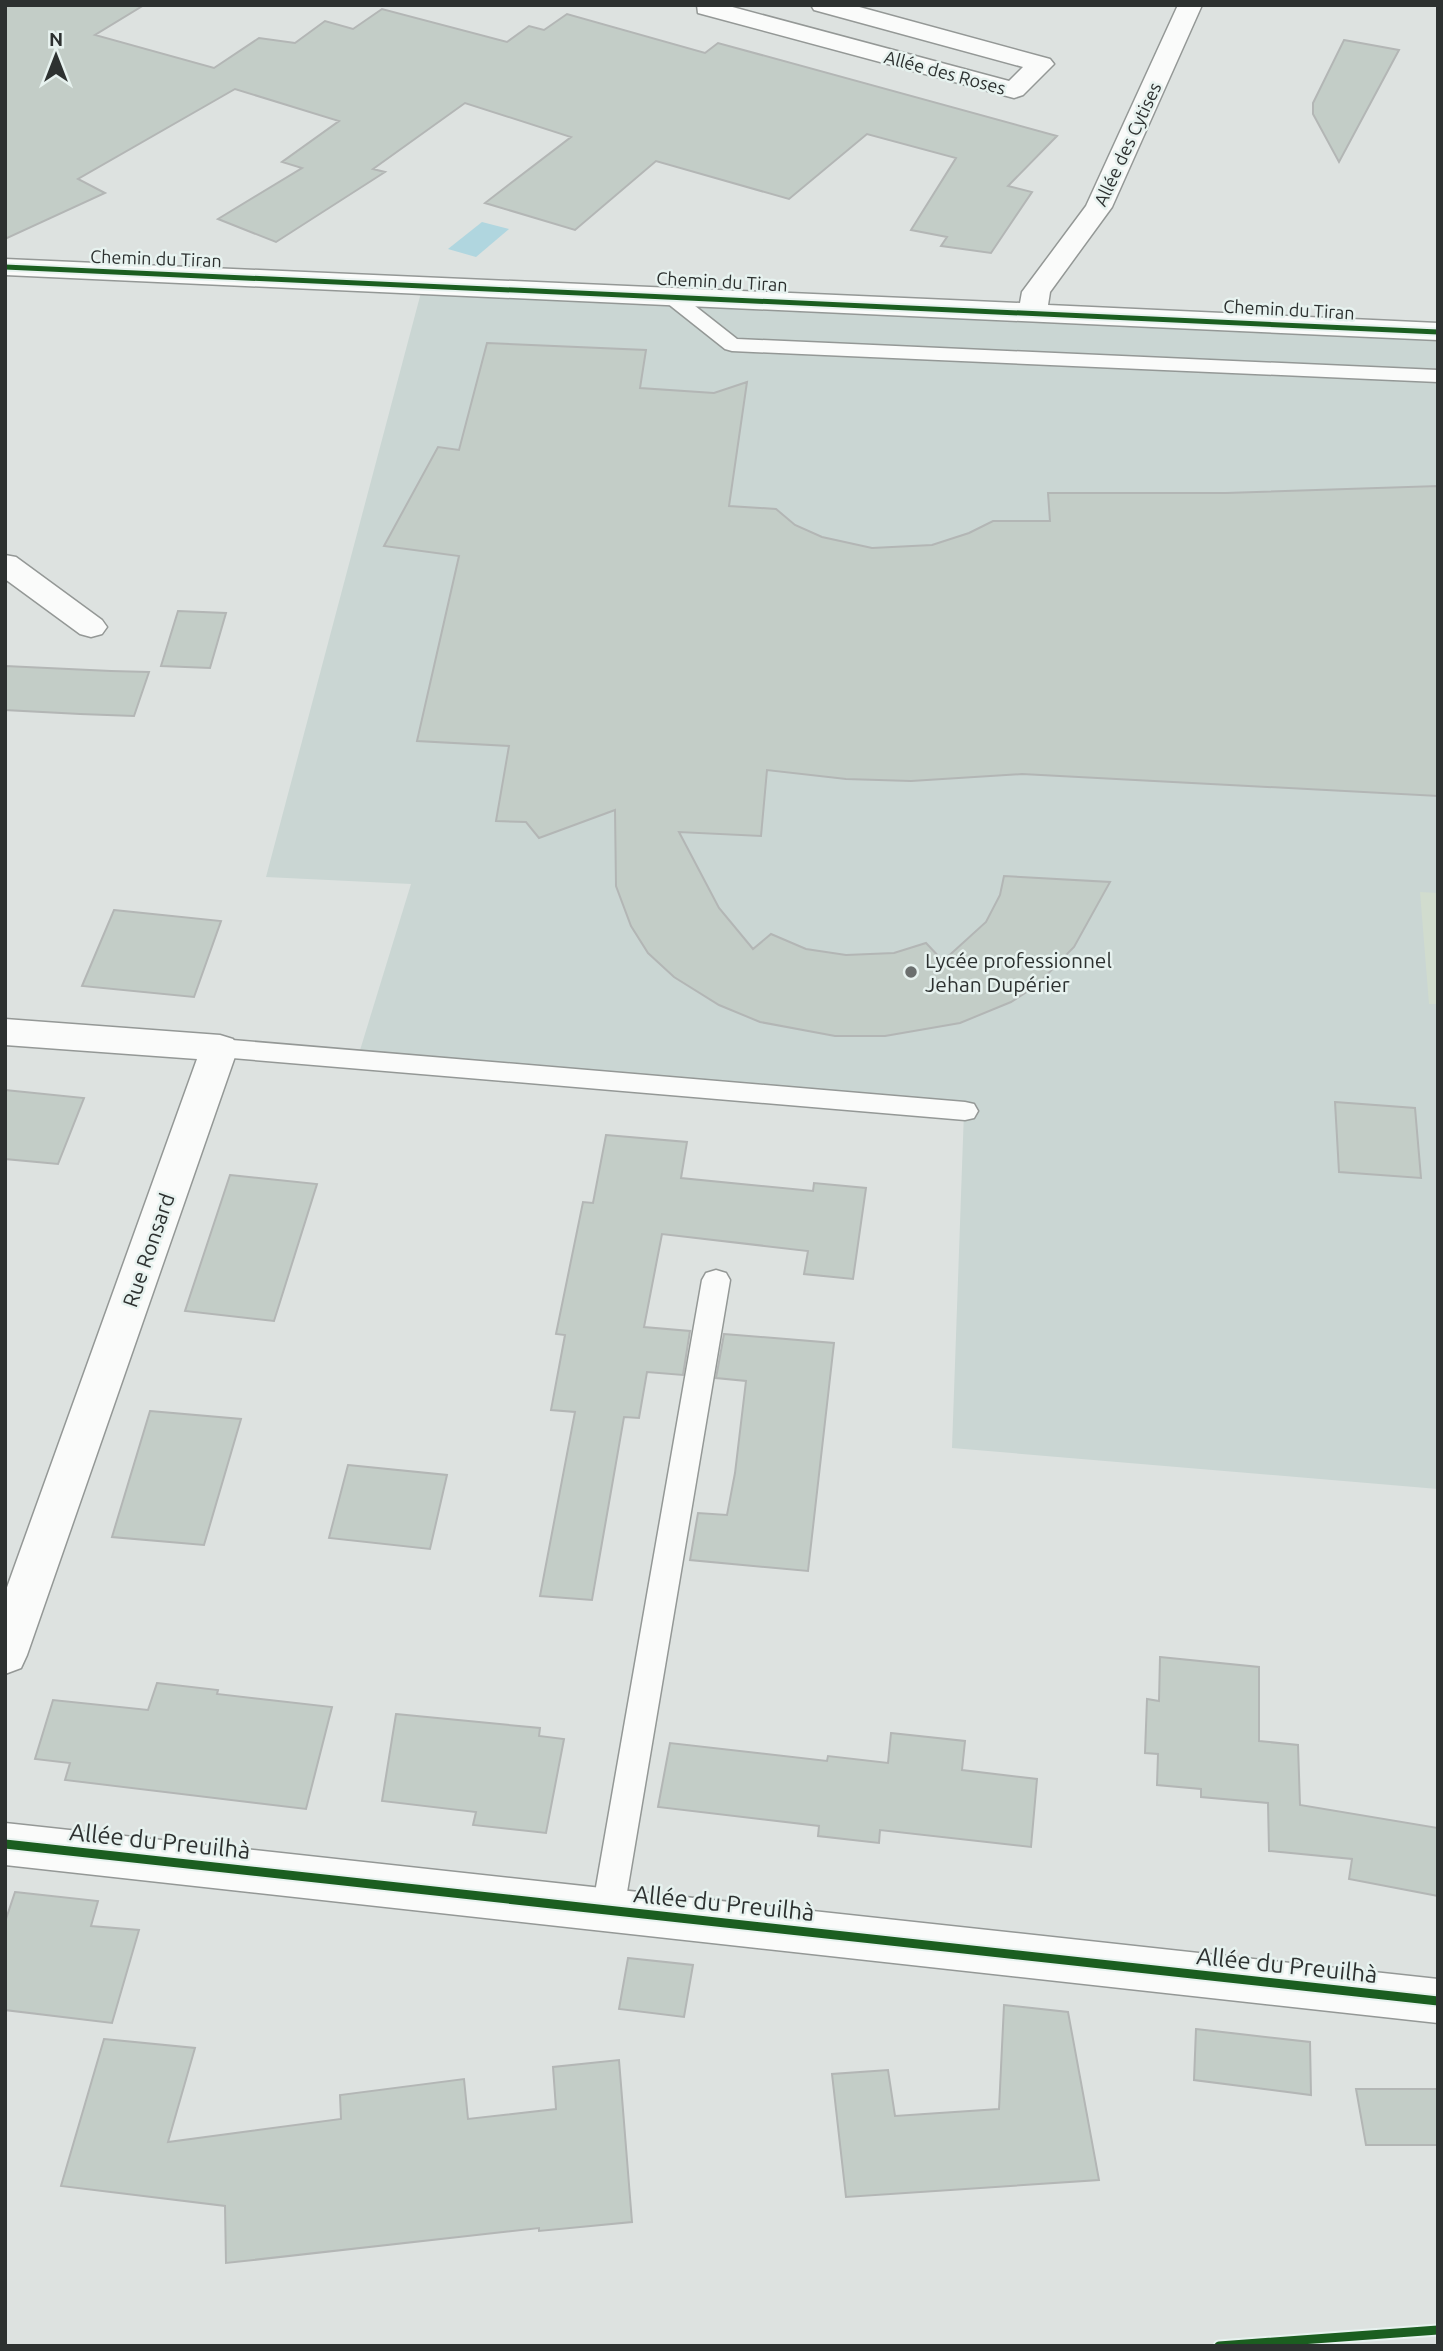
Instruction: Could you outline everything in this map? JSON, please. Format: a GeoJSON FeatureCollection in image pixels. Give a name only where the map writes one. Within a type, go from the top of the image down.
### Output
{"type":"FeatureCollection","features":[{"type":"Feature","properties":{"kind":"street","name":"Allée des Roses"},"geometry":{"type":"LineString","coordinates":[[710,5],[707,8],[1014,90],[1041,64],[823,5]]}},
{"type":"Feature","properties":{"kind":"street","name":"Allée des Cytises"},"geometry":{"type":"LineString","coordinates":[[1033,312],[1037,292],[1099,207],[1191,5]]}},
{"type":"Feature","properties":{"kind":"street","name":"Chemin du Tiran"},"geometry":{"type":"LineString","coordinates":[[5,267],[669,295],[1438,332]]}},
{"type":"Feature","properties":{"kind":"street"},"geometry":{"type":"LineString","coordinates":[[5,564],[91,627]]}},
{"type":"Feature","properties":{"kind":"street"},"geometry":{"type":"LineString","coordinates":[[5,1032],[220,1048]]}},
{"type":"Feature","properties":{"kind":"street","name":"Rue Ronsard"},"geometry":{"type":"LineString","coordinates":[[5,1655],[220,1048]]}},
{"type":"Feature","properties":{"kind":"street","name":"Allée du Preuilhà"},"geometry":{"type":"LineString","coordinates":[[5,1844],[1438,2001]]}},
{"type":"Feature","properties":{"kind":"lane"},"geometry":{"type":"LineString","coordinates":[[669,295],[732,345],[1438,376]]}},
{"type":"Feature","properties":{"kind":"lane"},"geometry":{"type":"LineString","coordinates":[[220,1048],[965,1111]]}},
{"type":"Feature","properties":{"kind":"lane"},"geometry":{"type":"LineString","coordinates":[[608,1910],[716,1280]]}},
{"type":"Feature","properties":{"kind":"shaded area","name":"Lycée professionnel Jehan Dupérier"},"geometry":{"type":"Polygon","coordinates":[[[423,285],[1438,332],[1438,1489],[952,1448],[964,1111],[357,1060],[411,884],[266,877],[423,285]]]}},
{"type":"Feature","properties":{"kind":"green space"},"geometry":{"type":"Polygon","coordinates":[[[1420,892],[1438,893],[1438,1004],[1429,1004],[1420,892]]]}},
{"type":"Feature","properties":{"kind":"water"},"geometry":{"type":"Polygon","coordinates":[[[482,222],[509,229],[476,257],[448,249],[482,222]]]}},
{"type":"Feature","properties":{"kind":"building"},"geometry":{"type":"Polygon","coordinates":[[[5,5],[144,5],[95,35],[214,68],[259,38],[295,43],[325,21],[353,29],[382,9],[507,42],[529,26],[544,30],[567,14],[705,53],[718,43],[1057,136],[1008,186],[1032,192],[991,253],[941,246],[947,237],[911,230],[956,158],[867,134],[789,199],[656,161],[575,230],[485,203],[571,137],[465,103],[373,169],[385,172],[276,242],[218,219],[302,168],[282,162],[339,121],[235,89],[78,179],[105,193],[5,239],[5,5]]]}},
{"type":"Feature","properties":{"kind":"building"},"geometry":{"type":"Polygon","coordinates":[[[1344,40],[1399,50],[1339,162],[1313,114],[1313,103],[1344,40]]]}},
{"type":"Feature","properties":{"kind":"building"},"geometry":{"type":"Polygon","coordinates":[[[487,343],[646,350],[640,388],[714,393],[747,382],[729,506],[776,509],[795,525],[822,537],[872,548],[932,545],[969,533],[993,521],[1050,521],[1048,493],[1226,493],[1438,486],[1438,796],[1022,774],[911,781],[846,779],[767,770],[761,836],[679,832],[719,908],[753,949],[771,934],[806,949],[846,955],[894,953],[926,943],[943,961],[986,922],[1000,895],[1004,876],[1110,882],[1074,947],[1036,986],[1011,1002],[960,1023],[885,1036],[835,1036],[760,1022],[719,1005],[674,977],[648,953],[631,926],[616,886],[615,810],[539,838],[526,822],[496,821],[509,746],[417,741],[459,556],[384,546],[438,447],[459,450],[487,343]]]}},
{"type":"Feature","properties":{"kind":"building"},"geometry":{"type":"Polygon","coordinates":[[[178,611],[226,613],[210,668],[161,666],[178,611]]]}},
{"type":"Feature","properties":{"kind":"building"},"geometry":{"type":"Polygon","coordinates":[[[5,666],[149,672],[134,716],[80,714],[5,710],[5,666]]]}},
{"type":"Feature","properties":{"kind":"building"},"geometry":{"type":"Polygon","coordinates":[[[114,910],[221,921],[194,997],[82,986],[114,910]]]}},
{"type":"Feature","properties":{"kind":"building"},"geometry":{"type":"Polygon","coordinates":[[[5,1090],[84,1098],[58,1164],[5,1159],[5,1090]]]}},
{"type":"Feature","properties":{"kind":"building"},"geometry":{"type":"Polygon","coordinates":[[[1335,1102],[1415,1108],[1421,1178],[1339,1172],[1335,1102]]]}},
{"type":"Feature","properties":{"kind":"building"},"geometry":{"type":"Polygon","coordinates":[[[606,1135],[687,1142],[681,1178],[813,1191],[814,1183],[866,1188],[853,1279],[804,1274],[808,1251],[662,1234],[644,1327],[690,1331],[683,1375],[647,1372],[639,1418],[624,1417],[592,1600],[540,1596],[575,1412],[551,1410],[565,1335],[556,1334],[583,1202],[593,1203],[606,1135]]]}},
{"type":"Feature","properties":{"kind":"building"},"geometry":{"type":"Polygon","coordinates":[[[230,1175],[317,1184],[274,1321],[185,1311],[230,1175]]]}},
{"type":"Feature","properties":{"kind":"building"},"geometry":{"type":"Polygon","coordinates":[[[724,1334],[834,1343],[808,1571],[690,1560],[698,1513],[727,1515],[735,1473],[746,1381],[716,1378],[724,1334]]]}},
{"type":"Feature","properties":{"kind":"building"},"geometry":{"type":"Polygon","coordinates":[[[150,1411],[241,1419],[204,1545],[112,1537],[150,1411]]]}},
{"type":"Feature","properties":{"kind":"building"},"geometry":{"type":"Polygon","coordinates":[[[348,1465],[447,1475],[430,1549],[329,1538],[348,1465]]]}},
{"type":"Feature","properties":{"kind":"building"},"geometry":{"type":"Polygon","coordinates":[[[1160,1657],[1259,1667],[1259,1741],[1298,1745],[1300,1805],[1438,1828],[1438,1896],[1349,1879],[1352,1859],[1269,1851],[1268,1803],[1201,1797],[1201,1789],[1157,1785],[1158,1754],[1145,1753],[1147,1699],[1159,1701],[1160,1657]]]}},
{"type":"Feature","properties":{"kind":"building"},"geometry":{"type":"Polygon","coordinates":[[[157,1683],[218,1690],[217,1694],[332,1707],[306,1809],[65,1780],[70,1763],[35,1759],[53,1700],[148,1710],[157,1683]]]}},
{"type":"Feature","properties":{"kind":"building"},"geometry":{"type":"Polygon","coordinates":[[[396,1714],[540,1728],[539,1736],[564,1739],[546,1833],[473,1825],[476,1812],[382,1801],[396,1714]]]}},
{"type":"Feature","properties":{"kind":"building"},"geometry":{"type":"Polygon","coordinates":[[[891,1733],[965,1741],[962,1770],[1037,1779],[1031,1847],[880,1830],[879,1843],[818,1836],[819,1826],[658,1807],[670,1743],[827,1761],[828,1756],[888,1763],[891,1733]]]}},
{"type":"Feature","properties":{"kind":"building"},"geometry":{"type":"Polygon","coordinates":[[[15,1892],[98,1901],[91,1926],[139,1930],[112,2023],[5,2010],[5,1922],[15,1892]]]}},
{"type":"Feature","properties":{"kind":"building"},"geometry":{"type":"Polygon","coordinates":[[[628,1958],[693,1965],[684,2017],[619,2009],[628,1958]]]}},
{"type":"Feature","properties":{"kind":"building"},"geometry":{"type":"Polygon","coordinates":[[[1004,2005],[1068,2012],[1099,2180],[846,2197],[832,2074],[888,2070],[895,2116],[999,2109],[1004,2005]]]}},
{"type":"Feature","properties":{"kind":"building"},"geometry":{"type":"Polygon","coordinates":[[[1196,2029],[1310,2042],[1311,2095],[1194,2080],[1196,2029]]]}},
{"type":"Feature","properties":{"kind":"building"},"geometry":{"type":"Polygon","coordinates":[[[104,2039],[195,2048],[168,2142],[341,2119],[340,2095],[464,2079],[468,2119],[556,2109],[553,2067],[619,2060],[632,2222],[539,2231],[539,2228],[226,2263],[225,2206],[61,2186],[104,2039]]]}},
{"type":"Feature","properties":{"kind":"building"},"geometry":{"type":"Polygon","coordinates":[[[1356,2089],[1438,2089],[1438,2145],[1366,2145],[1356,2089]]]}},
{"type":"Feature","properties":{"kind":"cycle path"},"geometry":{"type":"LineString","coordinates":[[5,267],[669,295],[1438,332]]}},
{"type":"Feature","properties":{"kind":"cycle path"},"geometry":{"type":"LineString","coordinates":[[5,1844],[1438,2001]]}},
{"type":"Feature","properties":{"kind":"cycle path"},"geometry":{"type":"LineString","coordinates":[[1219,2346],[1438,2330]]}},
{"type":"Feature","properties":{"kind":"place","name":"Lycée professionnel Jehan Dupérier"},"geometry":{"type":"Point","coordinates":[911,972]}}]}
